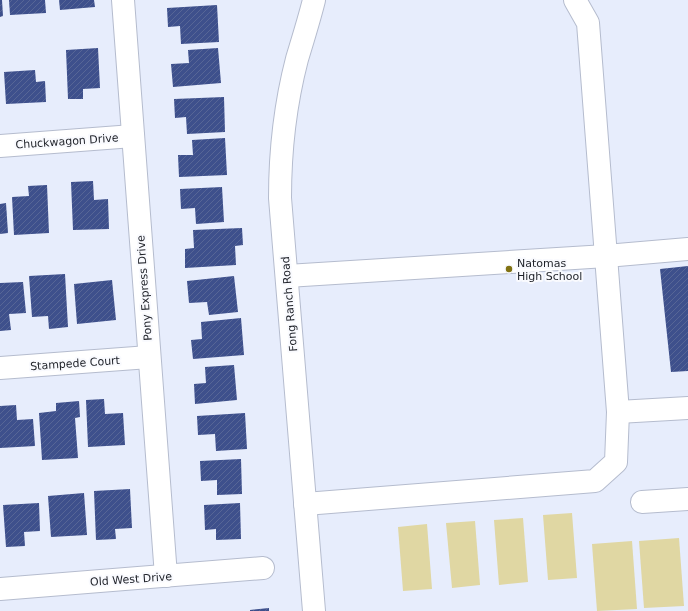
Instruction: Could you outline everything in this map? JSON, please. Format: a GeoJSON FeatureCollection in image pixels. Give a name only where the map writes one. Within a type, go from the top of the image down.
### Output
{"type":"FeatureCollection","features":[{"type":"Feature","properties":{"kind":"street","name":"Pony Express Drive"},"geometry":{"type":"LineString","coordinates":[[123,0],[166,576]]}},
{"type":"Feature","properties":{"kind":"street"},"geometry":{"type":"LineString","coordinates":[[305,504],[595,481],[616,462],[618,412],[588,23],[575,0]]}},
{"type":"Feature","properties":{"kind":"street","name":"Fong Ranch Road"},"geometry":{"type":"LineString","coordinates":[[310,1],[286,109],[282,143],[280,198],[314,611]]}},
{"type":"Feature","properties":{"kind":"street","name":"Chuckwagon Drive"},"geometry":{"type":"LineString","coordinates":[[0,146],[133,136]]}},
{"type":"Feature","properties":{"kind":"street"},"geometry":{"type":"LineString","coordinates":[[286,276],[606,256],[688,249]]}},
{"type":"Feature","properties":{"kind":"street","name":"Stampede Court"},"geometry":{"type":"LineString","coordinates":[[0,368],[149,357]]}},
{"type":"Feature","properties":{"kind":"street"},"geometry":{"type":"LineString","coordinates":[[618,412],[688,408]]}},
{"type":"Feature","properties":{"kind":"street"},"geometry":{"type":"LineString","coordinates":[[642,502],[688,499]]}},
{"type":"Feature","properties":{"kind":"street","name":"Old West Drive"},"geometry":{"type":"LineString","coordinates":[[0,589],[263,568]]}},
{"type":"Feature","properties":{"kind":"shaded area"},"geometry":{"type":"Polygon","coordinates":[[[572,513],[577,578],[548,580],[543,515],[572,513]]]}},
{"type":"Feature","properties":{"kind":"shaded area"},"geometry":{"type":"Polygon","coordinates":[[[523,518],[528,582],[499,585],[494,520],[523,518]]]}},
{"type":"Feature","properties":{"kind":"shaded area"},"geometry":{"type":"Polygon","coordinates":[[[475,521],[480,585],[452,588],[446,523],[475,521]]]}},
{"type":"Feature","properties":{"kind":"shaded area"},"geometry":{"type":"Polygon","coordinates":[[[427,524],[432,589],[403,591],[398,527],[427,524]]]}},
{"type":"Feature","properties":{"kind":"shaded area"},"geometry":{"type":"Polygon","coordinates":[[[679,538],[684,606],[644,608],[639,541],[679,538]]]}},
{"type":"Feature","properties":{"kind":"shaded area"},"geometry":{"type":"Polygon","coordinates":[[[632,541],[637,609],[597,611],[592,544],[632,541]]]}},
{"type":"Feature","properties":{"kind":"building"},"geometry":{"type":"Polygon","coordinates":[[[0,0],[2,0],[3,16],[0,17],[0,0]]]}},
{"type":"Feature","properties":{"kind":"building"},"geometry":{"type":"Polygon","coordinates":[[[9,0],[45,0],[46,13],[10,15],[9,0]]]}},
{"type":"Feature","properties":{"kind":"building"},"geometry":{"type":"Polygon","coordinates":[[[59,0],[94,0],[95,7],[60,10],[59,0]]]}},
{"type":"Feature","properties":{"kind":"building"},"geometry":{"type":"Polygon","coordinates":[[[217,5],[219,42],[181,44],[180,26],[168,27],[167,8],[217,5]]]}},
{"type":"Feature","properties":{"kind":"building"},"geometry":{"type":"Polygon","coordinates":[[[98,48],[100,88],[83,89],[83,99],[68,99],[66,50],[98,48]]]}},
{"type":"Feature","properties":{"kind":"building"},"geometry":{"type":"Polygon","coordinates":[[[218,48],[221,83],[173,87],[171,64],[189,63],[188,50],[218,48]]]}},
{"type":"Feature","properties":{"kind":"building"},"geometry":{"type":"Polygon","coordinates":[[[35,70],[36,82],[45,81],[46,102],[6,104],[4,72],[35,70]]]}},
{"type":"Feature","properties":{"kind":"building"},"geometry":{"type":"Polygon","coordinates":[[[224,97],[225,132],[187,134],[186,117],[175,118],[174,99],[224,97]]]}},
{"type":"Feature","properties":{"kind":"building"},"geometry":{"type":"Polygon","coordinates":[[[225,138],[227,175],[179,177],[178,155],[193,155],[192,140],[225,138]]]}},
{"type":"Feature","properties":{"kind":"building"},"geometry":{"type":"Polygon","coordinates":[[[93,181],[94,200],[108,199],[109,229],[73,230],[71,182],[93,181]]]}},
{"type":"Feature","properties":{"kind":"building"},"geometry":{"type":"Polygon","coordinates":[[[47,185],[49,233],[14,235],[12,197],[29,196],[28,186],[47,185]]]}},
{"type":"Feature","properties":{"kind":"building"},"geometry":{"type":"Polygon","coordinates":[[[222,187],[224,222],[196,224],[195,208],[181,209],[180,189],[222,187]]]}},
{"type":"Feature","properties":{"kind":"building"},"geometry":{"type":"Polygon","coordinates":[[[6,203],[8,233],[0,234],[0,204],[6,203]]]}},
{"type":"Feature","properties":{"kind":"building"},"geometry":{"type":"Polygon","coordinates":[[[242,228],[243,245],[235,246],[236,265],[185,268],[185,249],[194,248],[193,230],[242,228]]]}},
{"type":"Feature","properties":{"kind":"building"},"geometry":{"type":"Polygon","coordinates":[[[688,266],[688,371],[671,372],[660,269],[688,266]]]}},
{"type":"Feature","properties":{"kind":"building"},"geometry":{"type":"Polygon","coordinates":[[[65,274],[68,327],[49,329],[48,316],[32,317],[29,276],[65,274]]]}},
{"type":"Feature","properties":{"kind":"building"},"geometry":{"type":"Polygon","coordinates":[[[234,276],[238,312],[209,315],[207,302],[189,303],[187,281],[234,276]]]}},
{"type":"Feature","properties":{"kind":"building"},"geometry":{"type":"Polygon","coordinates":[[[112,280],[116,320],[77,324],[74,284],[112,280]]]}},
{"type":"Feature","properties":{"kind":"building"},"geometry":{"type":"Polygon","coordinates":[[[23,282],[26,313],[9,314],[11,330],[0,331],[0,283],[23,282]]]}},
{"type":"Feature","properties":{"kind":"building"},"geometry":{"type":"Polygon","coordinates":[[[241,318],[244,355],[193,359],[191,340],[202,339],[201,322],[241,318]]]}},
{"type":"Feature","properties":{"kind":"building"},"geometry":{"type":"Polygon","coordinates":[[[234,365],[237,400],[195,404],[194,384],[206,383],[205,367],[234,365]]]}},
{"type":"Feature","properties":{"kind":"building"},"geometry":{"type":"Polygon","coordinates":[[[104,399],[105,414],[123,413],[125,445],[88,447],[86,400],[104,399]]]}},
{"type":"Feature","properties":{"kind":"building"},"geometry":{"type":"Polygon","coordinates":[[[79,401],[80,417],[75,418],[78,458],[42,460],[39,413],[56,411],[56,403],[79,401]]]}},
{"type":"Feature","properties":{"kind":"building"},"geometry":{"type":"Polygon","coordinates":[[[16,405],[17,420],[33,419],[35,446],[0,448],[0,406],[16,405]]]}},
{"type":"Feature","properties":{"kind":"building"},"geometry":{"type":"Polygon","coordinates":[[[245,413],[247,449],[216,451],[215,434],[198,435],[197,416],[245,413]]]}},
{"type":"Feature","properties":{"kind":"building"},"geometry":{"type":"Polygon","coordinates":[[[241,459],[242,494],[217,495],[217,480],[201,481],[200,461],[241,459]]]}},
{"type":"Feature","properties":{"kind":"building"},"geometry":{"type":"Polygon","coordinates":[[[130,489],[132,528],[115,529],[116,539],[96,540],[94,491],[130,489]]]}},
{"type":"Feature","properties":{"kind":"building"},"geometry":{"type":"Polygon","coordinates":[[[84,493],[87,535],[51,537],[48,496],[84,493]]]}},
{"type":"Feature","properties":{"kind":"building"},"geometry":{"type":"Polygon","coordinates":[[[39,503],[40,531],[24,532],[25,546],[6,547],[3,505],[39,503]]]}},
{"type":"Feature","properties":{"kind":"building"},"geometry":{"type":"Polygon","coordinates":[[[240,503],[241,539],[216,540],[216,529],[205,530],[204,505],[240,503]]]}},
{"type":"Feature","properties":{"kind":"building"},"geometry":{"type":"Polygon","coordinates":[[[269,608],[269,611],[250,611],[250,610],[269,608]]]}},
{"type":"Feature","properties":{"kind":"place","name":"Natomas High School"},"geometry":{"type":"Point","coordinates":[509,269]}}]}
